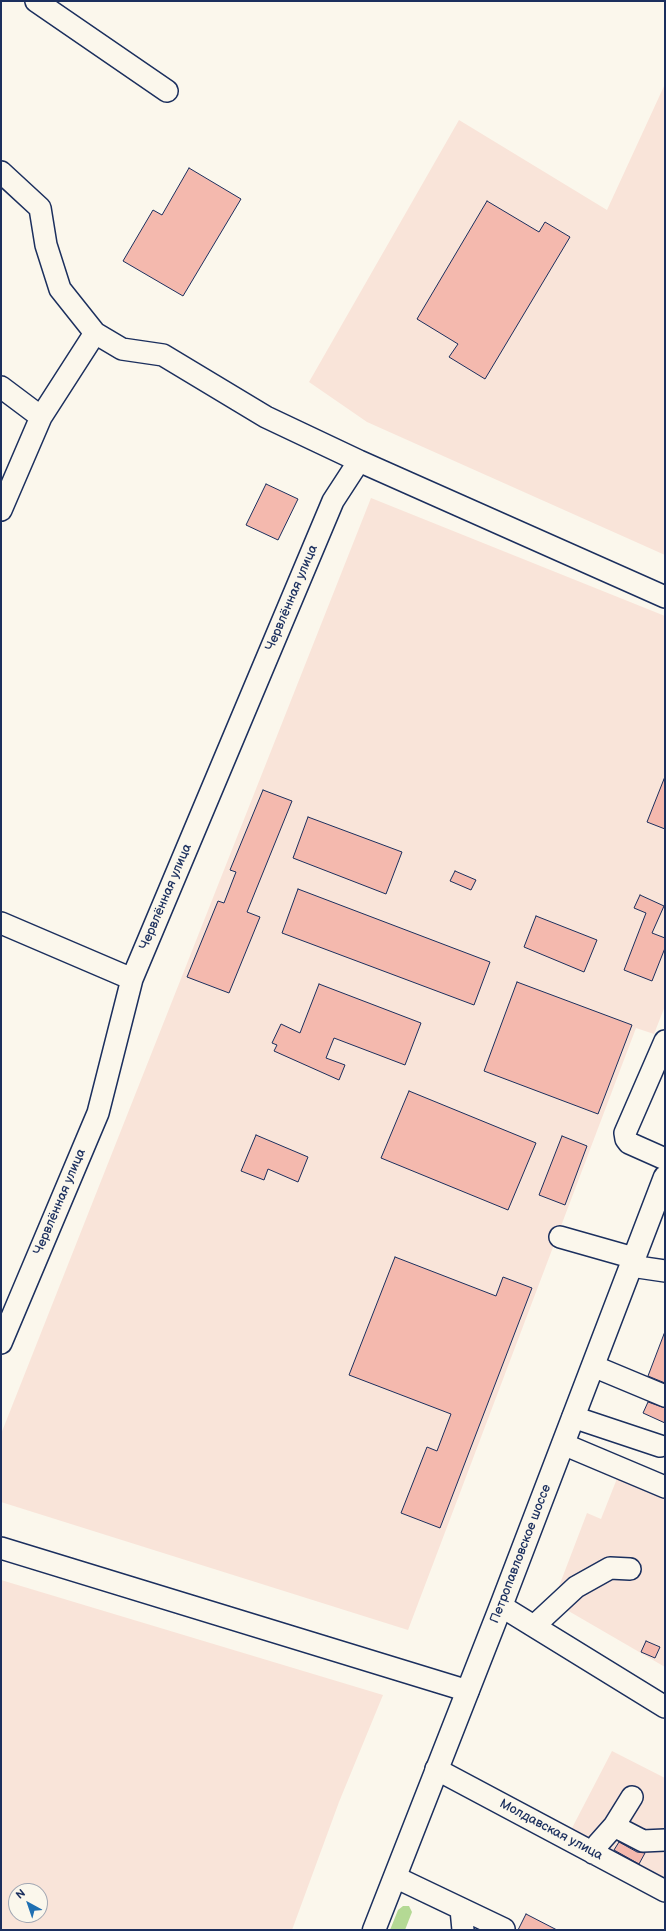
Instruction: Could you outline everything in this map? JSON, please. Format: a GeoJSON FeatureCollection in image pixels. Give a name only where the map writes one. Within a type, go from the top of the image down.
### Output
{"type":"FeatureCollection","features":[{"type":"Feature","properties":{"kind":"main road","name":"Петропавловское шоссе"},"geometry":{"type":"LineString","coordinates":[[374,1930],[436,1769],[502,1606],[665,1178]]}},
{"type":"Feature","properties":{"kind":"street"},"geometry":{"type":"LineString","coordinates":[[36,1],[167,91]]}},
{"type":"Feature","properties":{"kind":"street"},"geometry":{"type":"LineString","coordinates":[[1,172],[40,208],[46,245],[60,290],[95,333],[122,349],[163,355],[266,417],[359,461],[665,597]]}},
{"type":"Feature","properties":{"kind":"street"},"geometry":{"type":"LineString","coordinates":[[1,510],[41,417],[95,333]]}},
{"type":"Feature","properties":{"kind":"street"},"geometry":{"type":"LineString","coordinates":[[1,387],[41,417]]}},
{"type":"Feature","properties":{"kind":"street","name":"Червлённая улица"},"geometry":{"type":"LineString","coordinates":[[1,1342],[98,1112],[132,979],[333,501],[359,461]]}},
{"type":"Feature","properties":{"kind":"street"},"geometry":{"type":"LineString","coordinates":[[1,923],[132,979]]}},
{"type":"Feature","properties":{"kind":"street"},"geometry":{"type":"LineString","coordinates":[[665,1041],[625,1133],[626,1139],[629,1143],[665,1159]]}},
{"type":"Feature","properties":{"kind":"street"},"geometry":{"type":"LineString","coordinates":[[560,1237],[633,1262],[665,1271]]}},
{"type":"Feature","properties":{"kind":"street"},"geometry":{"type":"LineString","coordinates":[[593,1366],[665,1396]]}},
{"type":"Feature","properties":{"kind":"street"},"geometry":{"type":"LineString","coordinates":[[573,1417],[660,1446]]}},
{"type":"Feature","properties":{"kind":"street"},"geometry":{"type":"LineString","coordinates":[[563,1444],[665,1487]]}},
{"type":"Feature","properties":{"kind":"street"},"geometry":{"type":"LineString","coordinates":[[1,1548],[468,1691]]}},
{"type":"Feature","properties":{"kind":"street"},"geometry":{"type":"LineString","coordinates":[[534,1626],[576,1587],[610,1568],[630,1569]]}},
{"type":"Feature","properties":{"kind":"street"},"geometry":{"type":"LineString","coordinates":[[502,1606],[665,1707]]}},
{"type":"Feature","properties":{"kind":"street","name":"Молдавская улица"},"geometry":{"type":"LineString","coordinates":[[436,1769],[665,1891]]}},
{"type":"Feature","properties":{"kind":"street"},"geometry":{"type":"LineString","coordinates":[[593,1853],[598,1844],[614,1826],[632,1797]]}},
{"type":"Feature","properties":{"kind":"street"},"geometry":{"type":"LineString","coordinates":[[614,1826],[643,1841],[665,1840]]}},
{"type":"Feature","properties":{"kind":"street"},"geometry":{"type":"LineString","coordinates":[[395,1877],[504,1928]]}},
{"type":"Feature","properties":{"kind":"street"},"geometry":{"type":"LineString","coordinates":[[461,1909],[463,1930]]}},
{"type":"Feature","properties":{"kind":"shaded area"},"geometry":{"type":"Polygon","coordinates":[[[665,84],[665,555],[367,422],[309,382],[459,120],[607,210],[665,84]]]}},
{"type":"Feature","properties":{"kind":"shaded area"},"geometry":{"type":"Polygon","coordinates":[[[371,498],[665,616],[665,1006],[654,1034],[636,1028],[408,1630],[1,1502],[1,1434],[371,498]]]}},
{"type":"Feature","properties":{"kind":"shaded area"},"geometry":{"type":"Polygon","coordinates":[[[620,1471],[665,1493],[665,1667],[553,1602],[587,1513],[601,1519],[620,1471]]]}},
{"type":"Feature","properties":{"kind":"shaded area"},"geometry":{"type":"Polygon","coordinates":[[[1,1580],[383,1695],[339,1802],[292,1930],[1,1930],[1,1580]]]}},
{"type":"Feature","properties":{"kind":"shaded area"},"geometry":{"type":"Polygon","coordinates":[[[612,1751],[665,1778],[665,1879],[571,1830],[612,1751]]]}},
{"type":"Feature","properties":{"kind":"green space"},"geometry":{"type":"Polygon","coordinates":[[[403,1906],[409,1906],[412,1912],[405,1930],[390,1930],[398,1910],[403,1906]]]}},
{"type":"Feature","properties":{"kind":"building"},"geometry":{"type":"Polygon","coordinates":[[[189,168],[241,199],[183,296],[123,261],[153,210],[162,215],[189,168]]]}},
{"type":"Feature","properties":{"kind":"building"},"geometry":{"type":"Polygon","coordinates":[[[487,201],[539,232],[545,222],[570,237],[485,379],[449,357],[458,344],[417,319],[487,201]]]}},
{"type":"Feature","properties":{"kind":"building"},"geometry":{"type":"Polygon","coordinates":[[[266,484],[298,499],[278,540],[246,525],[266,484]]]}},
{"type":"Feature","properties":{"kind":"building"},"geometry":{"type":"Polygon","coordinates":[[[665,779],[665,829],[647,822],[665,779]]]}},
{"type":"Feature","properties":{"kind":"building"},"geometry":{"type":"Polygon","coordinates":[[[263,790],[292,801],[247,912],[260,917],[229,993],[187,977],[218,901],[224,903],[236,872],[230,870],[263,790]]]}},
{"type":"Feature","properties":{"kind":"building"},"geometry":{"type":"Polygon","coordinates":[[[308,817],[402,852],[386,894],[293,858],[308,817]]]}},
{"type":"Feature","properties":{"kind":"building"},"geometry":{"type":"Polygon","coordinates":[[[455,871],[476,880],[471,890],[450,881],[455,871]]]}},
{"type":"Feature","properties":{"kind":"building"},"geometry":{"type":"Polygon","coordinates":[[[298,889],[490,962],[474,1005],[282,933],[298,889]]]}},
{"type":"Feature","properties":{"kind":"building"},"geometry":{"type":"Polygon","coordinates":[[[640,895],[664,906],[652,933],[665,938],[665,948],[652,981],[624,970],[646,913],[634,908],[640,895]]]}},
{"type":"Feature","properties":{"kind":"building"},"geometry":{"type":"Polygon","coordinates":[[[536,916],[597,940],[584,972],[524,947],[536,916]]]}},
{"type":"Feature","properties":{"kind":"building"},"geometry":{"type":"Polygon","coordinates":[[[517,982],[632,1025],[598,1114],[484,1071],[517,982]]]}},
{"type":"Feature","properties":{"kind":"building"},"geometry":{"type":"Polygon","coordinates":[[[319,984],[421,1023],[405,1065],[334,1038],[326,1058],[345,1065],[339,1080],[274,1051],[277,1045],[272,1043],[281,1024],[300,1033],[319,984]]]}},
{"type":"Feature","properties":{"kind":"building"},"geometry":{"type":"Polygon","coordinates":[[[409,1091],[536,1143],[508,1210],[381,1158],[409,1091]]]}},
{"type":"Feature","properties":{"kind":"building"},"geometry":{"type":"Polygon","coordinates":[[[256,1135],[308,1157],[298,1182],[268,1169],[264,1180],[241,1171],[256,1135]]]}},
{"type":"Feature","properties":{"kind":"building"},"geometry":{"type":"Polygon","coordinates":[[[562,1136],[587,1146],[565,1205],[539,1195],[562,1136]]]}},
{"type":"Feature","properties":{"kind":"building"},"geometry":{"type":"Polygon","coordinates":[[[395,1257],[496,1296],[503,1277],[532,1288],[440,1528],[401,1513],[427,1447],[437,1451],[451,1414],[349,1375],[395,1257]]]}},
{"type":"Feature","properties":{"kind":"building"},"geometry":{"type":"Polygon","coordinates":[[[665,1334],[665,1383],[648,1376],[665,1334]]]}},
{"type":"Feature","properties":{"kind":"building"},"geometry":{"type":"Polygon","coordinates":[[[648,1402],[665,1408],[665,1423],[643,1413],[648,1402]]]}},
{"type":"Feature","properties":{"kind":"building"},"geometry":{"type":"Polygon","coordinates":[[[646,1641],[660,1647],[655,1658],[641,1652],[646,1641]]]}},
{"type":"Feature","properties":{"kind":"building"},"geometry":{"type":"Polygon","coordinates":[[[619,1842],[637,1852],[645,1853],[639,1864],[614,1850],[619,1842]]]}},
{"type":"Feature","properties":{"kind":"building"},"geometry":{"type":"Polygon","coordinates":[[[526,1914],[557,1930],[518,1930],[526,1914]]]}}]}
